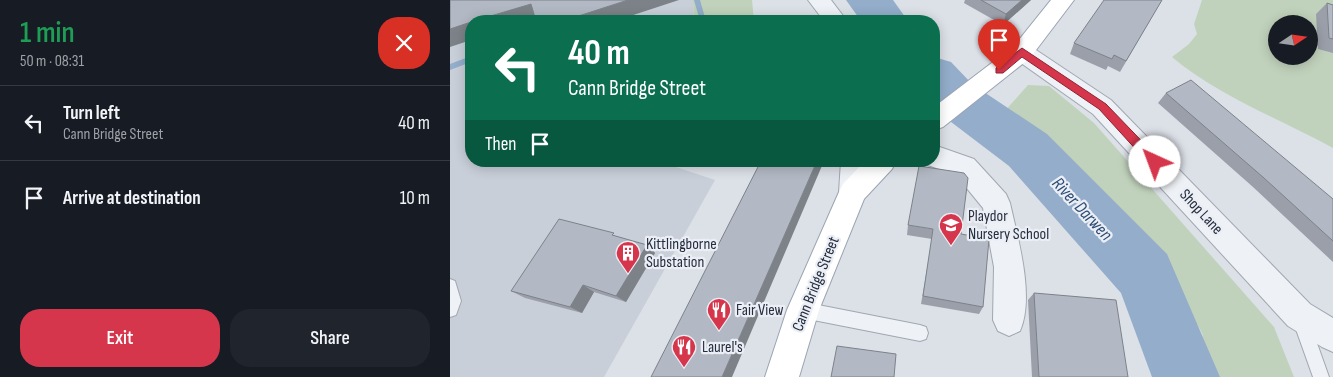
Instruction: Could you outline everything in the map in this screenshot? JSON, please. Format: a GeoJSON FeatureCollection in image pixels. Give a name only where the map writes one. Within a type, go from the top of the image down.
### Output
{"type":"FeatureCollection","features":[{"type":"Feature","properties":{"kind":"main road"},"geometry":{"type":"LineString","coordinates":[[940,116],[1022,52],[1063,0]]}},
{"type":"Feature","properties":{"kind":"main road","name":"Cann Bridge Street"},"geometry":{"type":"LineString","coordinates":[[782,377],[803,310],[853,192],[877,167]]}},
{"type":"Feature","properties":{"kind":"street"},"geometry":{"type":"LineString","coordinates":[[819,0],[831,15]]}},
{"type":"Feature","properties":{"kind":"street","name":"Shop Lane"},"geometry":{"type":"LineString","coordinates":[[1022,52],[1102,107],[1299,316],[1333,336]]}},
{"type":"Feature","properties":{"kind":"street"},"geometry":{"type":"LineString","coordinates":[[940,158],[965,167],[996,203],[1009,267],[1009,320]]}},
{"type":"Feature","properties":{"kind":"street","name":"Cann Bridge Street"},"geometry":{"type":"LineString","coordinates":[[853,192],[854,167]]}},
{"type":"Feature","properties":{"kind":"lane"},"geometry":{"type":"LineString","coordinates":[[450,286],[453,296],[450,309]]}},
{"type":"Feature","properties":{"kind":"lane"},"geometry":{"type":"LineString","coordinates":[[803,310],[920,333]]}},
{"type":"Feature","properties":{"kind":"lane"},"geometry":{"type":"LineString","coordinates":[[1299,316],[1321,377]]}},
{"type":"Feature","properties":{"kind":"shaded area"},"geometry":{"type":"Polygon","coordinates":[[[450,0],[693,0],[694,15],[465,15],[465,167],[676,167],[715,180],[604,377],[450,377],[450,0]]]}},
{"type":"Feature","properties":{"kind":"green space"},"geometry":{"type":"Polygon","coordinates":[[[693,0],[752,0],[753,15],[694,15],[693,0]]]}},
{"type":"Feature","properties":{"kind":"green space"},"geometry":{"type":"Polygon","coordinates":[[[1202,0],[1333,0],[1333,148],[1209,84],[1172,57],[1189,44],[1197,34],[1194,24],[1202,0]]]}},
{"type":"Feature","properties":{"kind":"green space"},"geometry":{"type":"Polygon","coordinates":[[[1028,85],[1049,86],[1094,123],[1274,327],[1294,377],[1213,377],[1202,333],[1154,248],[1051,144],[1004,112],[1028,85]]]}},
{"type":"Feature","properties":{"kind":"building"},"geometry":{"type":"Polygon","coordinates":[[[450,0],[628,0],[582,15],[534,15],[531,4],[494,15],[465,15],[465,24],[450,29],[450,0]]]}},
{"type":"Feature","properties":{"kind":"building"},"geometry":{"type":"Polygon","coordinates":[[[981,0],[1022,0],[1006,14],[981,0]]]}},
{"type":"Feature","properties":{"kind":"building"},"geometry":{"type":"Polygon","coordinates":[[[1104,0],[1162,0],[1126,61],[1114,55],[1112,59],[1074,43],[1104,0]]]}},
{"type":"Feature","properties":{"kind":"building"},"geometry":{"type":"Polygon","coordinates":[[[1327,3],[1333,5],[1333,39],[1329,38],[1327,3]]]}},
{"type":"Feature","properties":{"kind":"building"},"geometry":{"type":"Polygon","coordinates":[[[1191,80],[1333,199],[1333,241],[1166,93],[1191,80]]]}},
{"type":"Feature","properties":{"kind":"building"},"geometry":{"type":"Polygon","coordinates":[[[758,167],[814,167],[722,377],[651,377],[758,167]]]}},
{"type":"Feature","properties":{"kind":"building","name":"Playdor Nursery School"},"geometry":{"type":"Polygon","coordinates":[[[919,167],[964,173],[968,178],[961,234],[989,239],[983,307],[923,296],[933,229],[908,225],[919,167]]]}},
{"type":"Feature","properties":{"kind":"building"},"geometry":{"type":"Polygon","coordinates":[[[559,219],[614,233],[612,235],[647,245],[616,296],[583,285],[570,307],[511,291],[559,219]]]}},
{"type":"Feature","properties":{"kind":"building"},"geometry":{"type":"Polygon","coordinates":[[[1034,293],[1116,300],[1128,377],[1039,377],[1034,293]]]}},
{"type":"Feature","properties":{"kind":"building"},"geometry":{"type":"Polygon","coordinates":[[[837,346],[896,354],[894,377],[831,377],[837,346]]]}},
{"type":"Feature","properties":{"kind":"waterway"},"geometry":{"type":"LineString","coordinates":[[697,0],[701,15]]}},
{"type":"Feature","properties":{"kind":"waterway","name":"River Darwen"},"geometry":{"type":"LineString","coordinates":[[868,0],[881,15]]}},
{"type":"Feature","properties":{"kind":"waterway"},"geometry":{"type":"LineString","coordinates":[[450,67],[465,61]]}},
{"type":"Feature","properties":{"kind":"waterway","name":"River Darwen"},"geometry":{"type":"LineString","coordinates":[[940,82],[954,98],[1028,150],[1145,275],[1186,377]]}},
{"type":"Feature","properties":{"kind":"place","name":"Playdor Nursery School"},"geometry":{"type":"Point","coordinates":[951,246]}},
{"type":"Feature","properties":{"kind":"place","name":"Kittlingborne Substation"},"geometry":{"type":"Point","coordinates":[628,274]}},
{"type":"Feature","properties":{"kind":"place","name":"Fair View"},"geometry":{"type":"Point","coordinates":[719,331]}},
{"type":"Feature","properties":{"kind":"place","name":"Laurel's"},"geometry":{"type":"Point","coordinates":[684,368]}},
{"type":"Feature","properties":{"kind":"route"},"geometry":{"type":"LineString","coordinates":[[999,70],[1022,52],[1102,107],[1155,162]]}}]}
